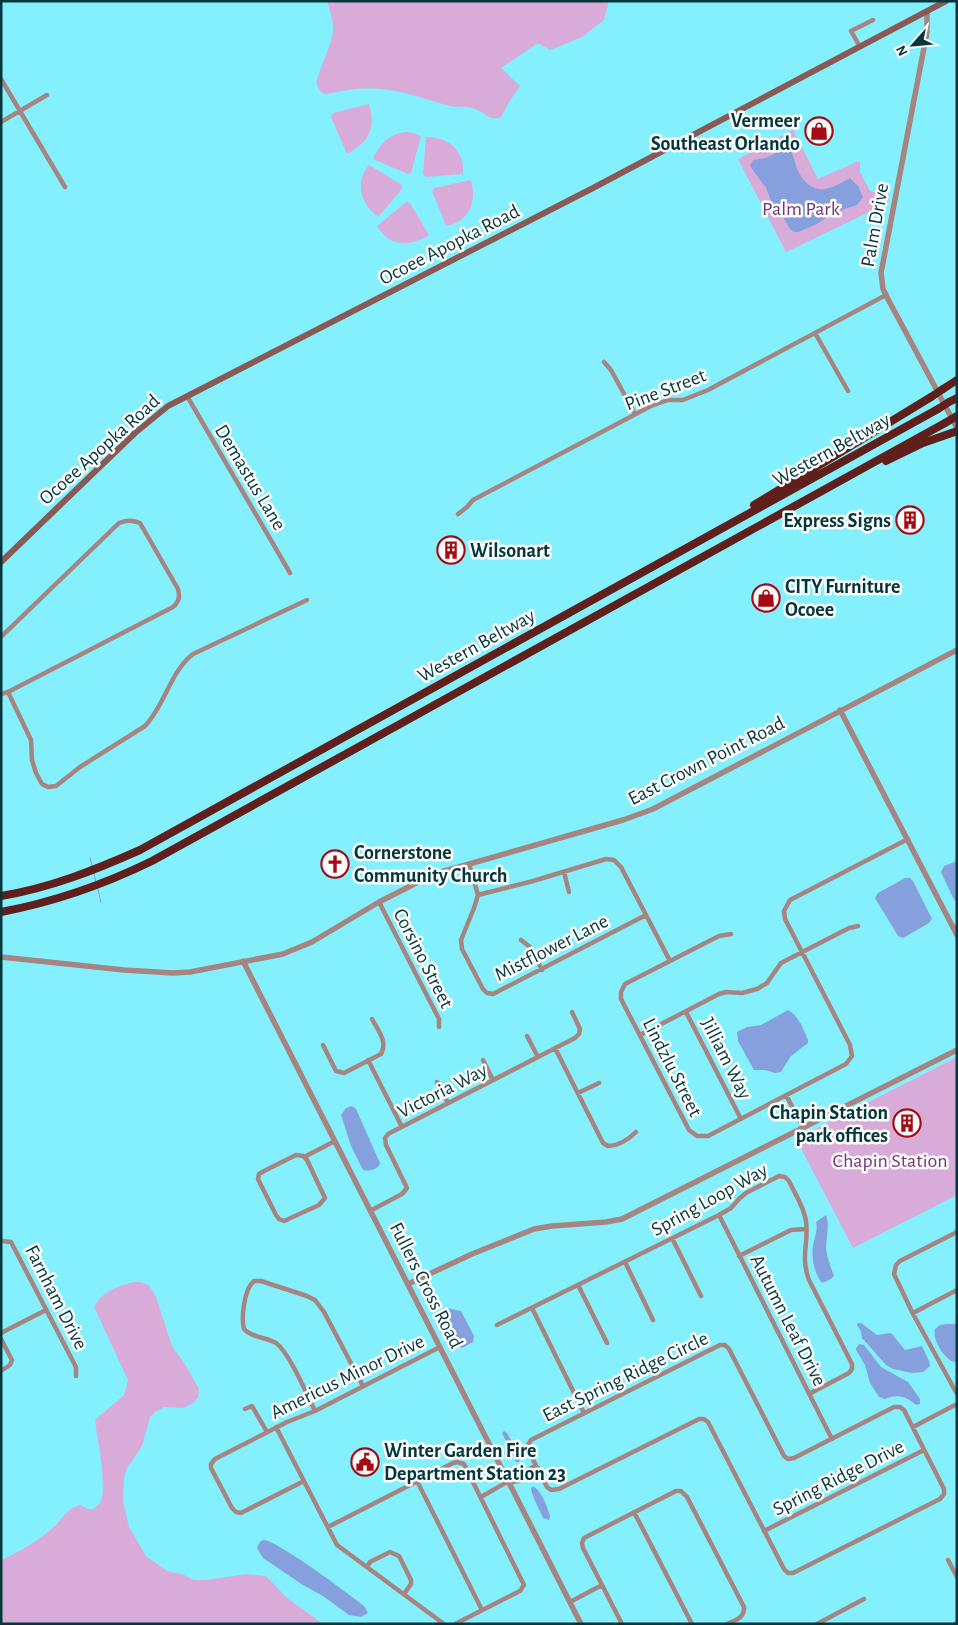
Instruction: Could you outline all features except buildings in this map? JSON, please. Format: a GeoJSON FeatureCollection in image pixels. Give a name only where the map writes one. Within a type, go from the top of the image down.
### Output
{"type":"FeatureCollection","features":[{"type":"Feature","properties":{"kind":"highway"},"geometry":{"type":"LineString","coordinates":[[656,565],[957,380]]}},
{"type":"Feature","properties":{"kind":"highway","name":"Western Beltway"},"geometry":{"type":"LineString","coordinates":[[1,896],[81,875],[140,850],[953,400]]}},
{"type":"Feature","properties":{"kind":"highway","name":"Western Beltway"},"geometry":{"type":"LineString","coordinates":[[1,912],[28,907],[107,882],[186,843],[957,416]]}},
{"type":"Feature","properties":{"kind":"highway"},"geometry":{"type":"LineString","coordinates":[[815,495],[923,443],[955,431]]}},
{"type":"Feature","properties":{"kind":"main road","name":"Ocoee Apopka Road"},"geometry":{"type":"LineString","coordinates":[[1,562],[150,420],[168,406],[520,226],[946,1]]}},
{"type":"Feature","properties":{"kind":"street","name":"Palm Drive"},"geometry":{"type":"LineString","coordinates":[[927,12],[927,32],[882,264],[882,281],[886,295],[955,431]]}},
{"type":"Feature","properties":{"kind":"street"},"geometry":{"type":"LineString","coordinates":[[860,47],[851,31],[873,20]]}},
{"type":"Feature","properties":{"kind":"street"},"geometry":{"type":"LineString","coordinates":[[1,79],[65,187]]}},
{"type":"Feature","properties":{"kind":"street"},"geometry":{"type":"LineString","coordinates":[[1,122],[47,95]]}},
{"type":"Feature","properties":{"kind":"street","name":"Pine Street"},"geometry":{"type":"LineString","coordinates":[[458,514],[467,508],[473,500],[635,414],[668,400],[683,400],[702,393],[886,295]]}},
{"type":"Feature","properties":{"kind":"street"},"geometry":{"type":"LineString","coordinates":[[815,333],[848,391]]}},
{"type":"Feature","properties":{"kind":"street"},"geometry":{"type":"LineString","coordinates":[[604,362],[611,370],[635,414]]}},
{"type":"Feature","properties":{"kind":"street","name":"Demastus Lane"},"geometry":{"type":"LineString","coordinates":[[187,396],[290,573]]}},
{"type":"Feature","properties":{"kind":"street"},"geometry":{"type":"LineString","coordinates":[[1,637],[119,524],[126,521],[134,520],[140,523],[180,595],[178,602],[172,607],[1,694]]}},
{"type":"Feature","properties":{"kind":"street"},"geometry":{"type":"LineString","coordinates":[[8,692],[31,740],[32,760],[36,773],[42,784],[48,787],[56,786],[80,767],[145,726],[152,719],[180,668],[193,654],[307,600]]}},
{"type":"Feature","properties":{"kind":"street","name":"East Crown Point Road"},"geometry":{"type":"LineString","coordinates":[[1,957],[172,973],[190,972],[283,954],[297,949],[379,902],[434,874],[638,815],[957,650]]}},
{"type":"Feature","properties":{"kind":"street"},"geometry":{"type":"LineString","coordinates":[[840,710],[957,935]]}},
{"type":"Feature","properties":{"kind":"street"},"geometry":{"type":"LineString","coordinates":[[802,952],[785,919],[784,911],[790,900],[908,839]]}},
{"type":"Feature","properties":{"kind":"street"},"geometry":{"type":"LineString","coordinates":[[469,864],[478,895],[606,859],[614,860],[621,867],[670,961]]}},
{"type":"Feature","properties":{"kind":"street"},"geometry":{"type":"LineString","coordinates":[[564,872],[569,892]]}},
{"type":"Feature","properties":{"kind":"street","name":"Mistflower Lane"},"geometry":{"type":"LineString","coordinates":[[478,895],[461,940],[462,948],[487,994],[493,994],[542,970],[646,915]]}},
{"type":"Feature","properties":{"kind":"street","name":"Corsino Street"},"geometry":{"type":"LineString","coordinates":[[379,902],[439,1018],[439,1027]]}},
{"type":"Feature","properties":{"kind":"street"},"geometry":{"type":"LineString","coordinates":[[640,1035],[726,992],[742,993],[756,989],[766,983],[781,963],[849,928],[858,926]]}},
{"type":"Feature","properties":{"kind":"street","name":"Lindzlu Street"},"geometry":{"type":"LineString","coordinates":[[731,934],[719,936],[625,984],[621,992],[622,998],[688,1130],[697,1136],[708,1136],[741,1119],[846,1064],[852,1056],[850,1045],[802,952]]}},
{"type":"Feature","properties":{"kind":"street"},"geometry":{"type":"LineString","coordinates":[[521,940],[530,947],[542,970]]}},
{"type":"Feature","properties":{"kind":"street","name":"Fullers Cross Road"},"geometry":{"type":"LineString","coordinates":[[243,961],[581,1624]]}},
{"type":"Feature","properties":{"kind":"street","name":"Victoria Way"},"geometry":{"type":"LineString","coordinates":[[370,1211],[402,1194],[407,1188],[386,1145],[385,1138],[388,1134],[579,1034],[580,1030],[572,1012]]}},
{"type":"Feature","properties":{"kind":"street","name":"Jilliam Way"},"geometry":{"type":"LineString","coordinates":[[686,1012],[741,1119]]}},
{"type":"Feature","properties":{"kind":"street"},"geometry":{"type":"LineString","coordinates":[[323,1044],[336,1071],[344,1073],[381,1054],[385,1044],[372,1018]]}},
{"type":"Feature","properties":{"kind":"street"},"geometry":{"type":"LineString","coordinates":[[527,1036],[538,1057]]}},
{"type":"Feature","properties":{"kind":"street"},"geometry":{"type":"LineString","coordinates":[[555,1048],[604,1143],[608,1146],[613,1146],[630,1138],[636,1132]]}},
{"type":"Feature","properties":{"kind":"street"},"geometry":{"type":"LineString","coordinates":[[408,1284],[534,1228],[606,1222],[622,1218],[957,1050]]}},
{"type":"Feature","properties":{"kind":"street"},"geometry":{"type":"LineString","coordinates":[[368,1060],[402,1127]]}},
{"type":"Feature","properties":{"kind":"street"},"geometry":{"type":"LineString","coordinates":[[483,1060],[493,1080]]}},
{"type":"Feature","properties":{"kind":"street"},"geometry":{"type":"LineString","coordinates":[[437,1082],[448,1103]]}},
{"type":"Feature","properties":{"kind":"street"},"geometry":{"type":"LineString","coordinates":[[578,1093],[599,1083]]}},
{"type":"Feature","properties":{"kind":"street"},"geometry":{"type":"LineString","coordinates":[[786,1095],[803,1127]]}},
{"type":"Feature","properties":{"kind":"street"},"geometry":{"type":"LineString","coordinates":[[304,1157],[325,1198],[319,1205],[284,1221],[276,1215],[260,1184],[260,1174],[296,1155],[304,1157],[335,1141]]}},
{"type":"Feature","properties":{"kind":"street","name":"Spring Loop Way"},"geometry":{"type":"LineString","coordinates":[[498,1325],[730,1209],[746,1193],[780,1176],[785,1177],[804,1210],[806,1228],[803,1255],[804,1268],[852,1364],[852,1369],[849,1373],[809,1394]]}},
{"type":"Feature","properties":{"kind":"street","name":"Autumn Leaf Drive"},"geometry":{"type":"LineString","coordinates":[[718,1215],[832,1439]]}},
{"type":"Feature","properties":{"kind":"street"},"geometry":{"type":"LineString","coordinates":[[739,1256],[791,1230],[806,1228]]}},
{"type":"Feature","properties":{"kind":"street"},"geometry":{"type":"LineString","coordinates":[[957,1232],[900,1261],[896,1265],[894,1274],[957,1394]]}},
{"type":"Feature","properties":{"kind":"street"},"geometry":{"type":"LineString","coordinates":[[672,1238],[701,1296]]}},
{"type":"Feature","properties":{"kind":"street","name":"Farnham Drive"},"geometry":{"type":"LineString","coordinates":[[1,1241],[11,1242],[76,1367],[76,1376]]}},
{"type":"Feature","properties":{"kind":"street"},"geometry":{"type":"LineString","coordinates":[[625,1262],[653,1320]]}},
{"type":"Feature","properties":{"kind":"street"},"geometry":{"type":"LineString","coordinates":[[315,1411],[282,1349],[271,1341],[249,1334],[244,1330],[244,1304],[248,1288],[254,1281],[261,1281],[315,1300],[324,1312],[363,1386]]}},
{"type":"Feature","properties":{"kind":"street"},"geometry":{"type":"LineString","coordinates":[[578,1285],[606,1343]]}},
{"type":"Feature","properties":{"kind":"street"},"geometry":{"type":"LineString","coordinates":[[913,1313],[957,1290]]}},
{"type":"Feature","properties":{"kind":"street"},"geometry":{"type":"LineString","coordinates":[[532,1308],[584,1413]]}},
{"type":"Feature","properties":{"kind":"street"},"geometry":{"type":"LineString","coordinates":[[1,1334],[46,1310]]}},
{"type":"Feature","properties":{"kind":"street"},"geometry":{"type":"LineString","coordinates":[[1,1339],[12,1360],[10,1365],[1,1371]]}},
{"type":"Feature","properties":{"kind":"street","name":"East Spring Ridge Circle"},"geometry":{"type":"LineString","coordinates":[[725,1345],[730,1350],[784,1456],[788,1459],[794,1458],[832,1439],[894,1407],[900,1407],[904,1410],[913,1427],[944,1489],[944,1494],[940,1499],[793,1573],[788,1573],[784,1570],[708,1422],[704,1418],[559,1489],[551,1490],[547,1487],[528,1450],[531,1440],[718,1346],[725,1345]]}},
{"type":"Feature","properties":{"kind":"street","name":"Americus Minor Drive"},"geometry":{"type":"LineString","coordinates":[[304,1481],[241,1512],[236,1512],[232,1508],[211,1468],[211,1464],[215,1458],[276,1427],[315,1411],[440,1347]]}},
{"type":"Feature","properties":{"kind":"street"},"geometry":{"type":"LineString","coordinates":[[913,1427],[957,1404]]}},
{"type":"Feature","properties":{"kind":"street","name":"Americus Minor Drive"},"geometry":{"type":"LineString","coordinates":[[245,1410],[252,1406],[267,1432]]}},
{"type":"Feature","properties":{"kind":"street"},"geometry":{"type":"LineString","coordinates":[[276,1427],[337,1545],[444,1624]]}},
{"type":"Feature","properties":{"kind":"street","name":"Spring Ridge Drive"},"geometry":{"type":"LineString","coordinates":[[764,1531],[924,1450]]}},
{"type":"Feature","properties":{"kind":"street"},"geometry":{"type":"LineString","coordinates":[[328,1527],[454,1463],[460,1463],[467,1469],[524,1584],[520,1591],[455,1624]]}},
{"type":"Feature","properties":{"kind":"street"},"geometry":{"type":"LineString","coordinates":[[481,1497],[510,1482],[518,1482],[536,1473],[538,1468]]}},
{"type":"Feature","properties":{"kind":"street"},"geometry":{"type":"LineString","coordinates":[[417,1482],[482,1610]]}},
{"type":"Feature","properties":{"kind":"street"},"geometry":{"type":"LineString","coordinates":[[622,1624],[583,1548],[584,1538],[676,1491],[684,1493],[744,1607],[741,1617],[727,1624]]}},
{"type":"Feature","properties":{"kind":"street"},"geometry":{"type":"LineString","coordinates":[[634,1512],[692,1624]]}},
{"type":"Feature","properties":{"kind":"street"},"geometry":{"type":"LineString","coordinates":[[367,1568],[370,1562],[390,1552],[399,1556],[411,1580],[411,1584],[404,1594]]}},
{"type":"Feature","properties":{"kind":"street"},"geometry":{"type":"LineString","coordinates":[[948,1560],[957,1577]]}},
{"type":"Feature","properties":{"kind":"street"},"geometry":{"type":"LineString","coordinates":[[570,1602],[602,1585]]}},
{"type":"Feature","properties":{"kind":"street"},"geometry":{"type":"LineString","coordinates":[[817,1624],[864,1600]]}},
{"type":"Feature","properties":{"kind":"green space"},"geometry":{"type":"Polygon","coordinates":[[[327,1],[609,1],[604,20],[582,37],[550,50],[538,43],[501,68],[520,86],[501,117],[493,118],[477,109],[449,106],[390,90],[367,88],[324,94],[318,88],[317,81],[333,32],[327,1]]]}},
{"type":"Feature","properties":{"kind":"green space"},"geometry":{"type":"Polygon","coordinates":[[[369,104],[372,121],[369,134],[361,145],[347,154],[331,117],[333,113],[369,104]]]}},
{"type":"Feature","properties":{"kind":"green space","name":"Palm Park"},"geometry":{"type":"Polygon","coordinates":[[[793,130],[818,179],[856,162],[860,162],[860,172],[870,191],[889,196],[888,203],[786,252],[738,159],[793,130]]]}},
{"type":"Feature","properties":{"kind":"green space"},"geometry":{"type":"Polygon","coordinates":[[[406,132],[421,136],[411,173],[408,174],[373,159],[386,140],[406,132]]]}},
{"type":"Feature","properties":{"kind":"green space"},"geometry":{"type":"Polygon","coordinates":[[[426,137],[441,139],[454,146],[461,158],[463,174],[426,177],[423,174],[426,137]]]}},
{"type":"Feature","properties":{"kind":"green space"},"geometry":{"type":"Polygon","coordinates":[[[369,165],[402,185],[402,189],[378,217],[367,206],[362,193],[362,179],[369,165]]]}},
{"type":"Feature","properties":{"kind":"green space"},"geometry":{"type":"Polygon","coordinates":[[[471,180],[473,195],[470,209],[461,220],[446,226],[432,191],[434,188],[471,180]]]}},
{"type":"Feature","properties":{"kind":"green space"},"geometry":{"type":"Polygon","coordinates":[[[406,202],[410,203],[429,235],[415,242],[400,243],[388,238],[377,226],[406,202]]]}},
{"type":"Feature","properties":{"kind":"green space","name":"Chapin Station"},"geometry":{"type":"Polygon","coordinates":[[[957,1057],[957,1195],[853,1248],[796,1139],[957,1057]]]}},
{"type":"Feature","properties":{"kind":"green space"},"geometry":{"type":"Polygon","coordinates":[[[134,1282],[149,1285],[156,1297],[172,1346],[199,1389],[198,1398],[193,1403],[183,1408],[164,1407],[150,1417],[142,1446],[127,1468],[124,1477],[123,1501],[129,1527],[146,1556],[167,1571],[184,1575],[194,1580],[246,1574],[266,1576],[287,1598],[323,1624],[1,1624],[1,1560],[23,1549],[44,1535],[72,1509],[80,1505],[88,1509],[94,1509],[100,1503],[103,1487],[95,1420],[124,1395],[128,1380],[94,1307],[106,1293],[134,1282]]]}},
{"type":"Feature","properties":{"kind":"water"},"geometry":{"type":"Polygon","coordinates":[[[785,148],[790,149],[798,171],[809,185],[821,189],[828,188],[850,178],[858,186],[863,197],[857,205],[835,212],[815,225],[794,232],[790,229],[782,215],[775,211],[766,188],[750,166],[753,160],[766,158],[785,148]]]}},
{"type":"Feature","properties":{"kind":"water"},"geometry":{"type":"Polygon","coordinates":[[[957,861],[957,902],[954,900],[941,872],[944,866],[957,861]]]}},
{"type":"Feature","properties":{"kind":"water"},"geometry":{"type":"Polygon","coordinates":[[[905,878],[910,878],[913,881],[932,919],[929,923],[903,938],[898,936],[875,898],[878,893],[905,878]]]}},
{"type":"Feature","properties":{"kind":"water"},"geometry":{"type":"Polygon","coordinates":[[[788,1010],[794,1014],[801,1024],[808,1043],[791,1056],[781,1072],[754,1070],[738,1041],[737,1032],[747,1027],[761,1025],[788,1010]]]}},
{"type":"Feature","properties":{"kind":"water"},"geometry":{"type":"Polygon","coordinates":[[[352,1106],[356,1109],[380,1163],[373,1170],[363,1170],[351,1146],[341,1115],[346,1108],[352,1106]]]}},
{"type":"Feature","properties":{"kind":"water"},"geometry":{"type":"Polygon","coordinates":[[[826,1215],[828,1227],[826,1248],[834,1276],[822,1283],[815,1270],[812,1250],[816,1222],[826,1215]]]}},
{"type":"Feature","properties":{"kind":"water"},"geometry":{"type":"Polygon","coordinates":[[[447,1308],[461,1311],[474,1336],[473,1342],[462,1348],[457,1346],[442,1314],[442,1309],[447,1308]]]}},
{"type":"Feature","properties":{"kind":"water"},"geometry":{"type":"Polygon","coordinates":[[[858,1323],[861,1323],[877,1335],[891,1333],[905,1350],[922,1346],[930,1366],[923,1372],[912,1373],[893,1369],[886,1365],[862,1338],[858,1323]]]}},
{"type":"Feature","properties":{"kind":"water"},"geometry":{"type":"Polygon","coordinates":[[[957,1324],[957,1361],[954,1362],[946,1357],[935,1338],[935,1329],[940,1325],[957,1324]]]}},
{"type":"Feature","properties":{"kind":"water"},"geometry":{"type":"Polygon","coordinates":[[[859,1344],[864,1345],[881,1367],[908,1382],[920,1399],[920,1404],[916,1405],[901,1397],[885,1399],[879,1397],[870,1383],[865,1365],[856,1350],[859,1344]]]}},
{"type":"Feature","properties":{"kind":"water"},"geometry":{"type":"Polygon","coordinates":[[[504,1431],[521,1457],[519,1462],[516,1462],[502,1433],[504,1431]]]}},
{"type":"Feature","properties":{"kind":"water"},"geometry":{"type":"Polygon","coordinates":[[[533,1486],[544,1500],[550,1516],[549,1520],[543,1518],[532,1493],[531,1489],[533,1486]]]}},
{"type":"Feature","properties":{"kind":"water"},"geometry":{"type":"Polygon","coordinates":[[[263,1540],[271,1542],[313,1568],[364,1606],[368,1613],[361,1617],[349,1615],[263,1558],[257,1548],[263,1540]]]}},
{"type":"Feature","properties":{"kind":"waterway"},"geometry":{"type":"LineString","coordinates":[[90,857],[92,866]]}},
{"type":"Feature","properties":{"kind":"waterway"},"geometry":{"type":"LineString","coordinates":[[94,872],[96,883]]}},
{"type":"Feature","properties":{"kind":"waterway"},"geometry":{"type":"LineString","coordinates":[[98,889],[101,903]]}},
{"type":"Feature","properties":{"kind":"place","name":"Vermeer Southeast Orlando"},"geometry":{"type":"Point","coordinates":[819,131]}},
{"type":"Feature","properties":{"kind":"place","name":"Express Signs"},"geometry":{"type":"Point","coordinates":[910,520]}},
{"type":"Feature","properties":{"kind":"place","name":"Wilsonart"},"geometry":{"type":"Point","coordinates":[451,550]}},
{"type":"Feature","properties":{"kind":"place","name":"CITY Furniture Ocoee"},"geometry":{"type":"Point","coordinates":[766,598]}},
{"type":"Feature","properties":{"kind":"place","name":"Cornerstone Community Church"},"geometry":{"type":"Point","coordinates":[335,864]}},
{"type":"Feature","properties":{"kind":"place","name":"Chapin Station park offices"},"geometry":{"type":"Point","coordinates":[907,1123]}},
{"type":"Feature","properties":{"kind":"place","name":"Winter Garden Fire Department Station 23"},"geometry":{"type":"Point","coordinates":[365,1462]}}]}
